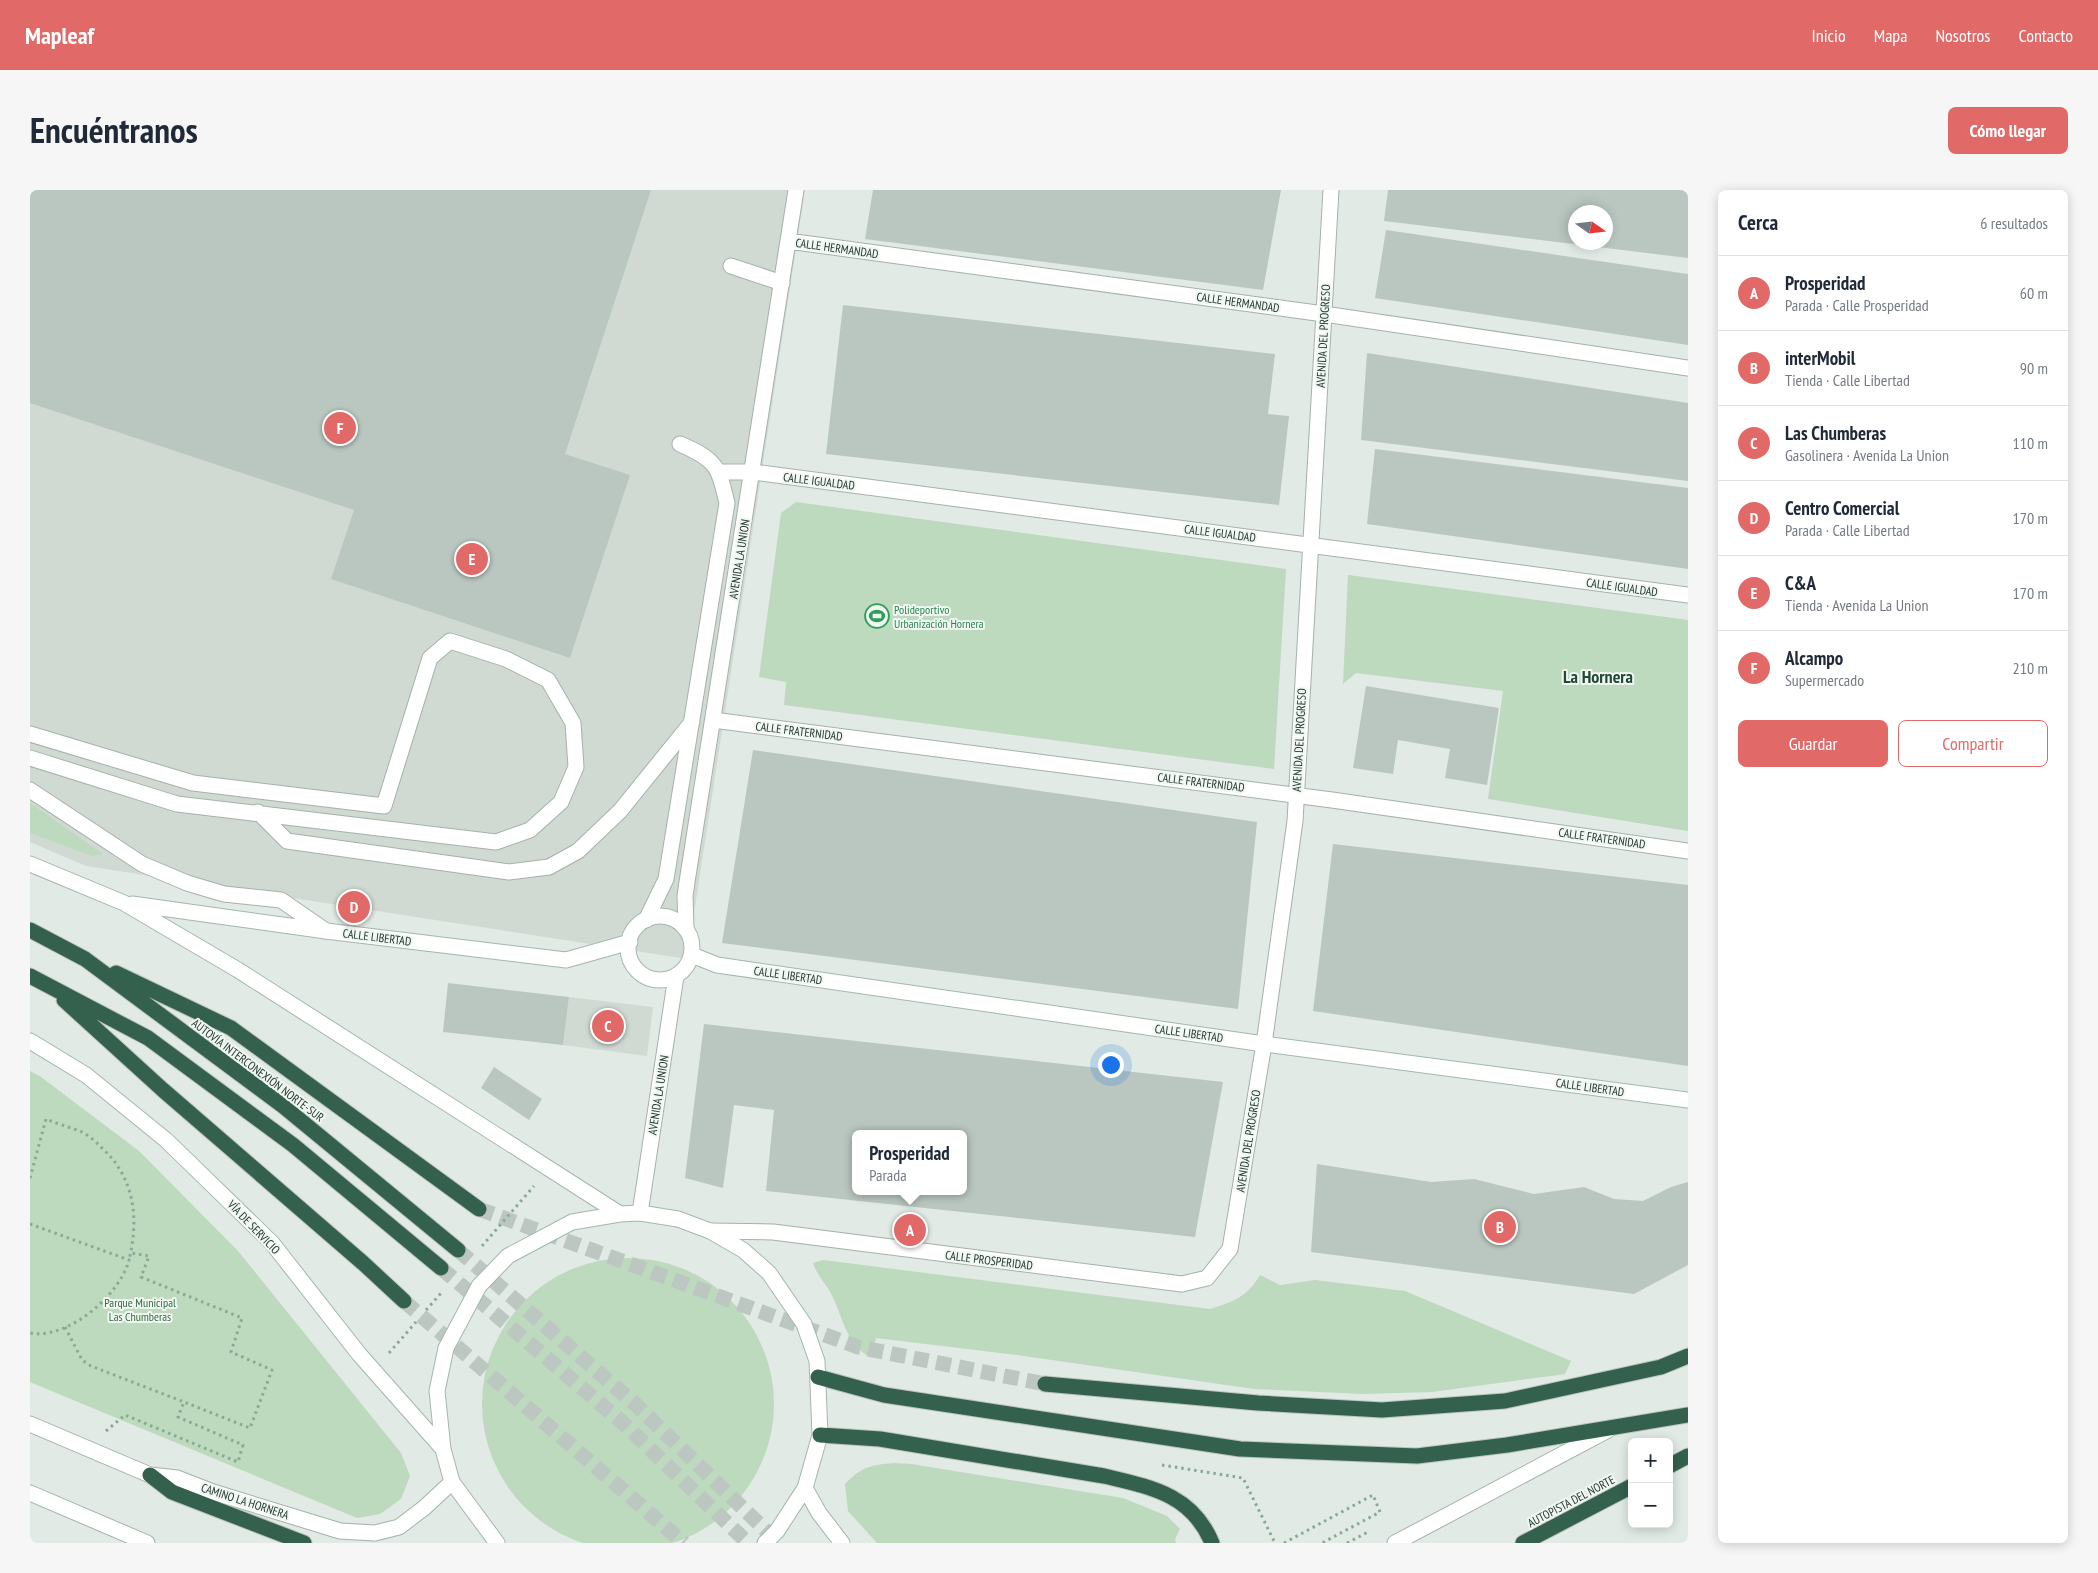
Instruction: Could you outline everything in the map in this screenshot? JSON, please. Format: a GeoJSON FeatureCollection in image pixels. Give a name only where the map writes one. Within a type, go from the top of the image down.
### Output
{"type":"FeatureCollection","features":[{"type":"Feature","properties":{"kind":"highway","name":"AUTOVÍA INTERCONEXIÓN NORTE-SUR"},"geometry":{"type":"LineString","coordinates":[[30,930],[85,959],[283,1106],[458,1250]]}},
{"type":"Feature","properties":{"kind":"highway"},"geometry":{"type":"LineString","coordinates":[[85,959],[231,1028],[479,1209]]}},
{"type":"Feature","properties":{"kind":"highway"},"geometry":{"type":"LineString","coordinates":[[30,976],[148,1038],[293,1145],[440,1268]]}},
{"type":"Feature","properties":{"kind":"highway"},"geometry":{"type":"LineString","coordinates":[[48,985],[163,1090],[363,1263],[404,1301]]}},
{"type":"Feature","properties":{"kind":"highway"},"geometry":{"type":"LineString","coordinates":[[1045,1384],[1258,1403],[1382,1410],[1505,1401],[1661,1367],[1688,1356]]}},
{"type":"Feature","properties":{"kind":"highway"},"geometry":{"type":"LineString","coordinates":[[818,1377],[884,1395],[1240,1449],[1417,1456],[1507,1445],[1688,1414]]}},
{"type":"Feature","properties":{"kind":"highway"},"geometry":{"type":"LineString","coordinates":[[820,1435],[880,1439],[1131,1482],[1161,1491],[1186,1505],[1207,1532],[1212,1543]]}},
{"type":"Feature","properties":{"kind":"highway"},"geometry":{"type":"LineString","coordinates":[[1673,1464],[1688,1456]]}},
{"type":"Feature","properties":{"kind":"highway"},"geometry":{"type":"LineString","coordinates":[[150,1475],[172,1492],[304,1543]]}},
{"type":"Feature","properties":{"kind":"highway","name":"AUTOPISTA DEL NORTE"},"geometry":{"type":"LineString","coordinates":[[1523,1543],[1628,1488]]}},
{"type":"Feature","properties":{"kind":"street","name":"AVENIDA LA UNION"},"geometry":{"type":"LineString","coordinates":[[686,929],[685,896],[796,190]]}},
{"type":"Feature","properties":{"kind":"street","name":"AVENIDA DEL PROGRESO"},"geometry":{"type":"LineString","coordinates":[[1207,1278],[1230,1249],[1264,1044],[1295,821],[1331,190]]}},
{"type":"Feature","properties":{"kind":"street","name":"CALLE HERMANDAD"},"geometry":{"type":"LineString","coordinates":[[788,241],[1324,314],[1688,368]]}},
{"type":"Feature","properties":{"kind":"street"},"geometry":{"type":"LineString","coordinates":[[731,266],[782,283]]}},
{"type":"Feature","properties":{"kind":"street"},"geometry":{"type":"LineString","coordinates":[[646,920],[666,878],[727,503],[720,472],[703,454],[680,444]]}},
{"type":"Feature","properties":{"kind":"street","name":"CALLE IGUALDAD"},"geometry":{"type":"LineString","coordinates":[[720,472],[753,472],[1688,595]]}},
{"type":"Feature","properties":{"kind":"street"},"geometry":{"type":"LineString","coordinates":[[30,734],[193,783],[384,806],[430,658],[450,641],[506,660],[548,680],[573,723],[576,766],[561,802],[530,830],[496,842],[258,812],[176,804],[30,758]]}},
{"type":"Feature","properties":{"kind":"street","name":"CALLE FRATERNIDAD"},"geometry":{"type":"LineString","coordinates":[[713,720],[1296,796],[1688,851]]}},
{"type":"Feature","properties":{"kind":"street"},"geometry":{"type":"LineString","coordinates":[[258,812],[287,841],[509,872],[549,867],[578,851],[620,811],[692,722]]}},
{"type":"Feature","properties":{"kind":"street"},"geometry":{"type":"LineString","coordinates":[[30,790],[142,864],[187,884],[224,894],[282,900],[326,931]]}},
{"type":"Feature","properties":{"kind":"street"},"geometry":{"type":"LineString","coordinates":[[30,864],[124,903],[310,1015],[620,1214]]}},
{"type":"Feature","properties":{"kind":"street","name":"CALLE LIBERTAD"},"geometry":{"type":"LineString","coordinates":[[124,903],[326,931],[566,960],[630,942]]}},
{"type":"Feature","properties":{"kind":"street"},"geometry":{"type":"LineString","coordinates":[[666,917],[675,920],[686,929],[692,944],[692,955],[688,965],[676,976],[661,980],[650,979],[633,966],[629,956],[630,942],[637,926],[646,920],[666,917]]}},
{"type":"Feature","properties":{"kind":"street","name":"CALLE LIBERTAD"},"geometry":{"type":"LineString","coordinates":[[692,955],[717,965],[1264,1044],[1688,1100]]}},
{"type":"Feature","properties":{"kind":"street","name":"AVENIDA LA UNION"},"geometry":{"type":"LineString","coordinates":[[640,1213],[676,976]]}},
{"type":"Feature","properties":{"kind":"street","name":"VÍA DE SERVICIO"},"geometry":{"type":"LineString","coordinates":[[30,1041],[86,1075],[166,1140],[272,1243],[359,1354],[444,1449]]}},
{"type":"Feature","properties":{"kind":"street"},"geometry":{"type":"LineString","coordinates":[[497,1543],[452,1482],[444,1449],[437,1391],[446,1348],[480,1286],[508,1256],[572,1222],[620,1214],[640,1213],[678,1220],[710,1231],[743,1250],[769,1273],[804,1324],[817,1361],[820,1435],[805,1488],[777,1531],[765,1543]]}},
{"type":"Feature","properties":{"kind":"street","name":"CALLE PROSPERIDAD"},"geometry":{"type":"LineString","coordinates":[[710,1231],[774,1232],[1182,1284],[1207,1278]]}},
{"type":"Feature","properties":{"kind":"street","name":"CAMINO LA HORNERA"},"geometry":{"type":"LineString","coordinates":[[30,1424],[150,1475],[177,1478],[213,1492],[340,1531],[375,1533],[399,1527],[424,1508],[452,1482]]}},
{"type":"Feature","properties":{"kind":"street"},"geometry":{"type":"LineString","coordinates":[[1395,1543],[1609,1429]]}},
{"type":"Feature","properties":{"kind":"street"},"geometry":{"type":"LineString","coordinates":[[805,1488],[818,1513],[842,1543]]}},
{"type":"Feature","properties":{"kind":"street"},"geometry":{"type":"LineString","coordinates":[[30,1493],[147,1543]]}},
{"type":"Feature","properties":{"kind":"path"},"geometry":{"type":"LineString","coordinates":[[30,1178],[46,1119],[83,1132],[95,1141],[120,1167],[127,1181],[135,1225],[131,1253],[124,1274],[105,1300],[86,1316],[65,1327],[49,1332],[30,1333]]}},
{"type":"Feature","properties":{"kind":"path"},"geometry":{"type":"LineString","coordinates":[[30,1224],[129,1260]]}},
{"type":"Feature","properties":{"kind":"path"},"geometry":{"type":"LineString","coordinates":[[65,1327],[82,1360],[91,1366],[250,1428],[272,1370],[231,1352],[242,1318],[141,1276],[149,1256],[131,1253]]}},
{"type":"Feature","properties":{"kind":"path"},"geometry":{"type":"LineString","coordinates":[[86,1448],[125,1414],[238,1462],[244,1444],[178,1417],[184,1402]]}},
{"type":"Feature","properties":{"kind":"path"},"geometry":{"type":"LineString","coordinates":[[1284,1543],[1373,1495],[1380,1512],[1322,1543]]}},
{"type":"Feature","properties":{"kind":"path"},"geometry":{"type":"LineString","coordinates":[[1347,1543],[1368,1532]]}},
{"type":"Feature","properties":{"kind":"path"},"geometry":{"type":"LineString","coordinates":[[1272,1536],[1275,1543]]}},
{"type":"Feature","properties":{"kind":"path"},"geometry":{"type":"LineString","coordinates":[[1288,1543],[1293,1540],[1294,1543]]}},
{"type":"Feature","properties":{"kind":"shaded area"},"geometry":{"type":"Polygon","coordinates":[[[30,190],[805,190],[687,959],[86,866],[30,842],[30,190]]]}},
{"type":"Feature","properties":{"kind":"shaded area"},"geometry":{"type":"Polygon","coordinates":[[[569,997],[653,1007],[647,1056],[563,1045],[569,997]]]}},
{"type":"Feature","properties":{"kind":"green space"},"geometry":{"type":"Polygon","coordinates":[[[796,502],[1286,569],[1274,769],[784,705],[786,682],[759,677],[781,513],[796,502]]]}},
{"type":"Feature","properties":{"kind":"green space"},"geometry":{"type":"Polygon","coordinates":[[[1348,575],[1688,620],[1688,831],[1488,799],[1503,691],[1356,673],[1343,684],[1348,575]]]}},
{"type":"Feature","properties":{"kind":"green space"},"geometry":{"type":"Polygon","coordinates":[[[30,803],[103,854],[92,856],[30,833],[30,803]]]}},
{"type":"Feature","properties":{"kind":"green space","name":"Parque Municipal Las Chumberas"},"geometry":{"type":"Polygon","coordinates":[[[30,1071],[41,1077],[139,1151],[238,1251],[401,1453],[410,1476],[401,1499],[380,1514],[357,1518],[30,1382],[30,1071]]]}},
{"type":"Feature","properties":{"kind":"green space"},"geometry":{"type":"Polygon","coordinates":[[[628,1258],[670,1264],[697,1275],[721,1291],[741,1311],[757,1335],[768,1362],[774,1404],[768,1446],[757,1473],[741,1497],[721,1517],[697,1533],[670,1544],[628,1550],[586,1544],[559,1533],[535,1517],[515,1497],[499,1473],[488,1446],[482,1404],[488,1362],[499,1335],[515,1311],[535,1291],[559,1275],[586,1264],[628,1258]]]}},
{"type":"Feature","properties":{"kind":"green space"},"geometry":{"type":"Polygon","coordinates":[[[823,1260],[1210,1309],[1226,1304],[1245,1294],[1260,1275],[1280,1285],[1315,1280],[1405,1291],[1571,1361],[1565,1374],[1432,1392],[1363,1394],[1254,1389],[1017,1355],[876,1338],[871,1358],[862,1352],[850,1336],[834,1299],[816,1270],[813,1263],[823,1260]]]}},
{"type":"Feature","properties":{"kind":"green space"},"geometry":{"type":"Polygon","coordinates":[[[893,1463],[911,1464],[1123,1498],[1167,1516],[1180,1529],[1175,1539],[1176,1543],[877,1543],[848,1511],[845,1484],[861,1470],[893,1463]]]}},
{"type":"Feature","properties":{"kind":"building"},"geometry":{"type":"Polygon","coordinates":[[[30,190],[651,190],[565,454],[630,475],[570,658],[331,579],[354,510],[30,403],[30,190]]]}},
{"type":"Feature","properties":{"kind":"building"},"geometry":{"type":"Polygon","coordinates":[[[873,190],[1281,190],[1263,290],[865,239],[873,190]]]}},
{"type":"Feature","properties":{"kind":"building"},"geometry":{"type":"Polygon","coordinates":[[[1388,190],[1688,190],[1688,258],[1613,249],[1613,205],[1568,205],[1568,243],[1384,221],[1388,190]]]}},
{"type":"Feature","properties":{"kind":"building"},"geometry":{"type":"Polygon","coordinates":[[[1386,230],[1688,274],[1688,345],[1375,298],[1386,230]]]}},
{"type":"Feature","properties":{"kind":"building"},"geometry":{"type":"Polygon","coordinates":[[[843,305],[1275,354],[1268,414],[1289,416],[1279,505],[826,454],[843,305]]]}},
{"type":"Feature","properties":{"kind":"building"},"geometry":{"type":"Polygon","coordinates":[[[1367,353],[1688,403],[1688,481],[1361,440],[1367,353]]]}},
{"type":"Feature","properties":{"kind":"building"},"geometry":{"type":"Polygon","coordinates":[[[1375,449],[1688,488],[1688,569],[1367,524],[1375,449]]]}},
{"type":"Feature","properties":{"kind":"building"},"geometry":{"type":"Polygon","coordinates":[[[1366,686],[1499,708],[1487,785],[1445,778],[1450,749],[1398,740],[1393,774],[1353,768],[1366,686]]]}},
{"type":"Feature","properties":{"kind":"building"},"geometry":{"type":"Polygon","coordinates":[[[753,750],[1257,822],[1238,1009],[722,943],[753,750]]]}},
{"type":"Feature","properties":{"kind":"building"},"geometry":{"type":"Polygon","coordinates":[[[1333,844],[1688,885],[1688,1066],[1313,1011],[1333,844]]]}},
{"type":"Feature","properties":{"kind":"building"},"geometry":{"type":"Polygon","coordinates":[[[448,983],[569,997],[563,1045],[443,1032],[448,983]]]}},
{"type":"Feature","properties":{"kind":"building"},"geometry":{"type":"Polygon","coordinates":[[[704,1024],[1223,1082],[1195,1237],[766,1191],[774,1110],[734,1105],[723,1188],[685,1178],[704,1024]]]}},
{"type":"Feature","properties":{"kind":"building"},"geometry":{"type":"Polygon","coordinates":[[[494,1067],[542,1099],[529,1120],[481,1088],[494,1067]]]}},
{"type":"Feature","properties":{"kind":"building"},"geometry":{"type":"Polygon","coordinates":[[[1317,1164],[1431,1182],[1474,1179],[1534,1194],[1584,1187],[1614,1199],[1643,1201],[1671,1187],[1688,1182],[1688,1265],[1634,1294],[1311,1252],[1317,1164]]]}},
{"type":"Feature","properties":{"kind":"tunnel"},"geometry":{"type":"LineString","coordinates":[[479,1209],[858,1347],[1045,1384]]}},
{"type":"Feature","properties":{"kind":"tunnel"},"geometry":{"type":"LineString","coordinates":[[458,1250],[635,1404],[779,1543]]}},
{"type":"Feature","properties":{"kind":"tunnel"},"geometry":{"type":"LineString","coordinates":[[441,1268],[623,1423],[748,1543]]}},
{"type":"Feature","properties":{"kind":"tunnel"},"geometry":{"type":"LineString","coordinates":[[404,1301],[684,1543]]}},
{"type":"Feature","properties":{"kind":"place","name":"Alcampo"},"geometry":{"type":"Point","coordinates":[340,428]}},
{"type":"Feature","properties":{"kind":"place","name":"C&A"},"geometry":{"type":"Point","coordinates":[472,559]}},
{"type":"Feature","properties":{"kind":"place","name":"Polideportivo Urbanización Hornera"},"geometry":{"type":"Point","coordinates":[877,616]}},
{"type":"Feature","properties":{"kind":"place","name":"Centro Comercial"},"geometry":{"type":"Point","coordinates":[354,907]}},
{"type":"Feature","properties":{"kind":"place","name":"Las Chumberas"},"geometry":{"type":"Point","coordinates":[608,1026]}},
{"type":"Feature","properties":{"kind":"place","name":"interMobil"},"geometry":{"type":"Point","coordinates":[1500,1227]}},
{"type":"Feature","properties":{"kind":"place","name":"Prosperidad"},"geometry":{"type":"Point","coordinates":[910,1230]}},
{"type":"Feature","properties":{"kind":"district","name":"La Hornera"},"geometry":{"type":"Point","coordinates":[1598,676]}}]}
